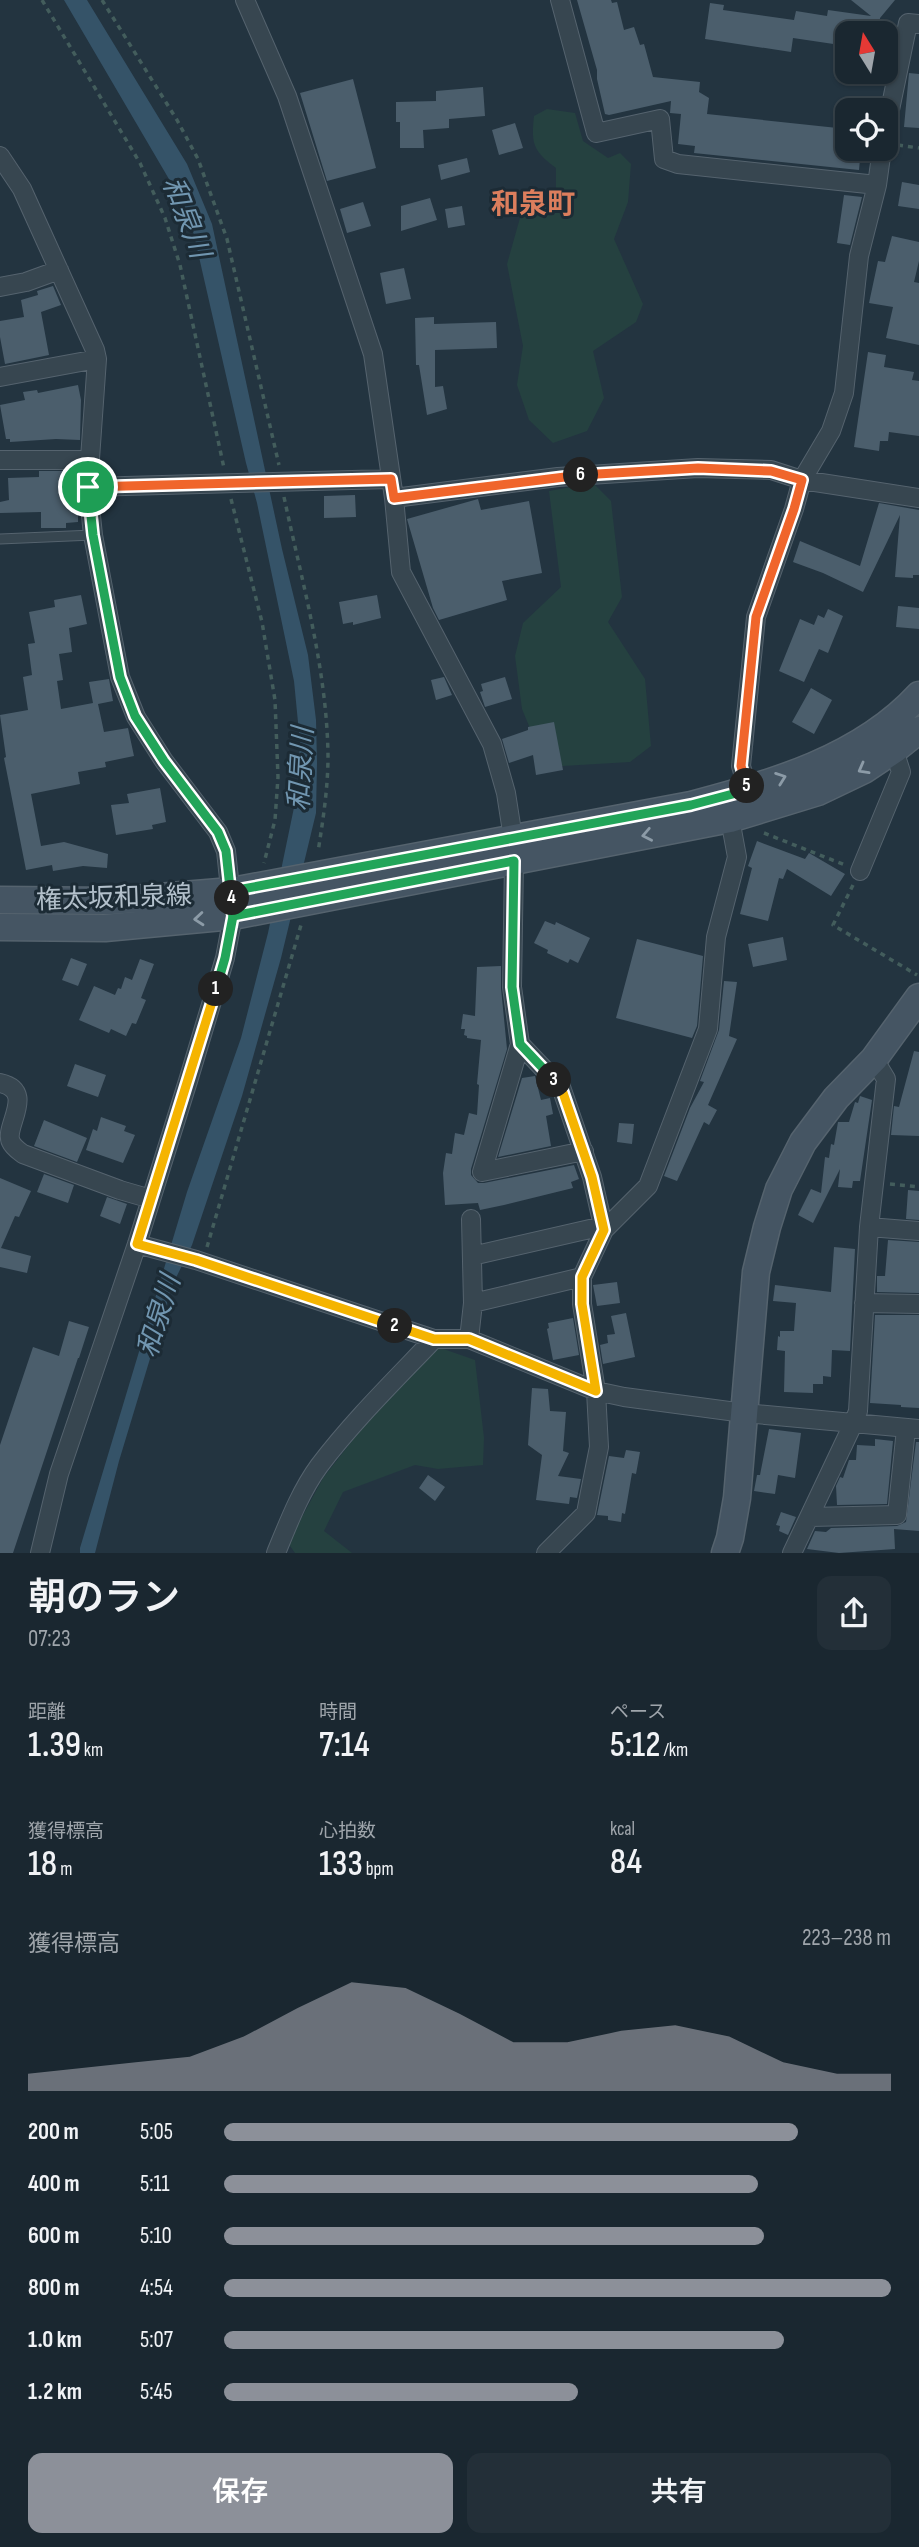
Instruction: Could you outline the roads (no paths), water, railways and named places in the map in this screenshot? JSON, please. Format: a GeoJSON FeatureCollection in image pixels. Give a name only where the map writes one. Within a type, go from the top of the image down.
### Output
{"type":"FeatureCollection","features":[{"type":"Feature","properties":{"kind":"street"},"geometry":{"type":"LineString","coordinates":[[560,0],[596,133],[660,119],[664,159],[678,164],[877,185]]}},
{"type":"Feature","properties":{"kind":"street"},"geometry":{"type":"LineString","coordinates":[[252,5],[287,96],[373,354],[394,498],[401,572],[492,744],[506,793],[514,849],[512,987],[520,1044],[482,1172],[584,1151]]}},
{"type":"Feature","properties":{"kind":"street"},"geometry":{"type":"LineString","coordinates":[[892,98],[908,23],[919,24]]}},
{"type":"Feature","properties":{"kind":"street"},"geometry":{"type":"LineString","coordinates":[[0,156],[22,189],[90,335],[97,359],[89,460],[99,487],[93,535],[120,677],[135,716],[164,761],[218,832],[226,851],[232,903],[225,958],[137,1244],[59,1474],[40,1553]]}},
{"type":"Feature","properties":{"kind":"street"},"geometry":{"type":"LineString","coordinates":[[748,790],[741,766],[756,617],[802,480],[831,431],[844,393],[859,256],[885,161]]}},
{"type":"Feature","properties":{"kind":"street"},"geometry":{"type":"LineString","coordinates":[[0,287],[26,282],[59,270]]}},
{"type":"Feature","properties":{"kind":"street"},"geometry":{"type":"LineString","coordinates":[[0,377],[97,359]]}},
{"type":"Feature","properties":{"kind":"street"},"geometry":{"type":"LineString","coordinates":[[0,460],[89,460]]}},
{"type":"Feature","properties":{"kind":"street"},"geometry":{"type":"LineString","coordinates":[[394,498],[558,477],[698,468],[771,471],[802,480],[919,498]]}},
{"type":"Feature","properties":{"kind":"street"},"geometry":{"type":"LineString","coordinates":[[99,487],[391,479]]}},
{"type":"Feature","properties":{"kind":"street"},"geometry":{"type":"LineString","coordinates":[[514,849],[748,790],[794,773],[850,748],[887,725],[919,695]]}},
{"type":"Feature","properties":{"kind":"street"},"geometry":{"type":"LineString","coordinates":[[514,849],[730,820],[818,792],[864,770],[919,730]]}},
{"type":"Feature","properties":{"kind":"street"},"geometry":{"type":"LineString","coordinates":[[860,871],[901,772],[894,750]]}},
{"type":"Feature","properties":{"kind":"street"},"geometry":{"type":"LineString","coordinates":[[546,1553],[586,1513],[598,1447],[596,1391],[582,1304],[582,1277],[604,1228],[648,1186],[708,1029],[716,937],[737,857],[730,820]]}},
{"type":"Feature","properties":{"kind":"street","name":"権太坂和泉線"},"geometry":{"type":"LineString","coordinates":[[0,927],[105,928],[232,903],[265,893],[306,890],[514,849]]}},
{"type":"Feature","properties":{"kind":"street","name":"権太坂和泉線"},"geometry":{"type":"LineString","coordinates":[[0,900],[232,903]]}},
{"type":"Feature","properties":{"kind":"street"},"geometry":{"type":"LineString","coordinates":[[725,1553],[737,1498],[757,1272],[766,1227],[779,1189],[803,1142],[819,1120],[836,1098],[874,1059],[919,997]]}},
{"type":"Feature","properties":{"kind":"street"},"geometry":{"type":"LineString","coordinates":[[520,1044],[561,1087],[584,1151],[604,1228]]}},
{"type":"Feature","properties":{"kind":"street"},"geometry":{"type":"LineString","coordinates":[[792,1553],[858,1411],[869,1227],[886,1079],[874,1059]]}},
{"type":"Feature","properties":{"kind":"street"},"geometry":{"type":"LineString","coordinates":[[0,1083],[13,1090],[17,1099],[19,1108],[8,1133],[11,1144],[23,1154],[151,1199]]}},
{"type":"Feature","properties":{"kind":"street"},"geometry":{"type":"LineString","coordinates":[[469,1339],[473,1303],[471,1219]]}},
{"type":"Feature","properties":{"kind":"street"},"geometry":{"type":"LineString","coordinates":[[869,1227],[919,1231]]}},
{"type":"Feature","properties":{"kind":"street"},"geometry":{"type":"LineString","coordinates":[[472,1256],[604,1228]]}},
{"type":"Feature","properties":{"kind":"street"},"geometry":{"type":"LineString","coordinates":[[137,1244],[199,1261],[434,1339],[469,1339],[596,1391],[744,1413],[912,1429],[897,1515],[810,1517]]}},
{"type":"Feature","properties":{"kind":"street"},"geometry":{"type":"LineString","coordinates":[[473,1303],[582,1277]]}},
{"type":"Feature","properties":{"kind":"street"},"geometry":{"type":"LineString","coordinates":[[864,1303],[919,1304]]}},
{"type":"Feature","properties":{"kind":"street"},"geometry":{"type":"LineString","coordinates":[[276,1553],[292,1513],[318,1468],[351,1428],[434,1339]]}},
{"type":"Feature","properties":{"kind":"lane"},"geometry":{"type":"LineString","coordinates":[[0,539],[93,535]]}},
{"type":"Feature","properties":{"kind":"water","name":"和泉川"},"geometry":{"type":"Polygon","coordinates":[[[64,0],[87,0],[187,164],[212,224],[282,549],[308,655],[316,720],[317,763],[316,813],[281,958],[242,1096],[192,1245],[172,1286],[119,1461],[95,1553],[80,1553],[80,1548],[187,1192],[241,1038],[268,933],[297,793],[300,743],[294,681],[257,503],[194,235],[183,203],[64,0]]]}},
{"type":"Feature","properties":{"kind":"district","name":"和泉町"},"geometry":{"type":"Point","coordinates":[533,203]}}]}
